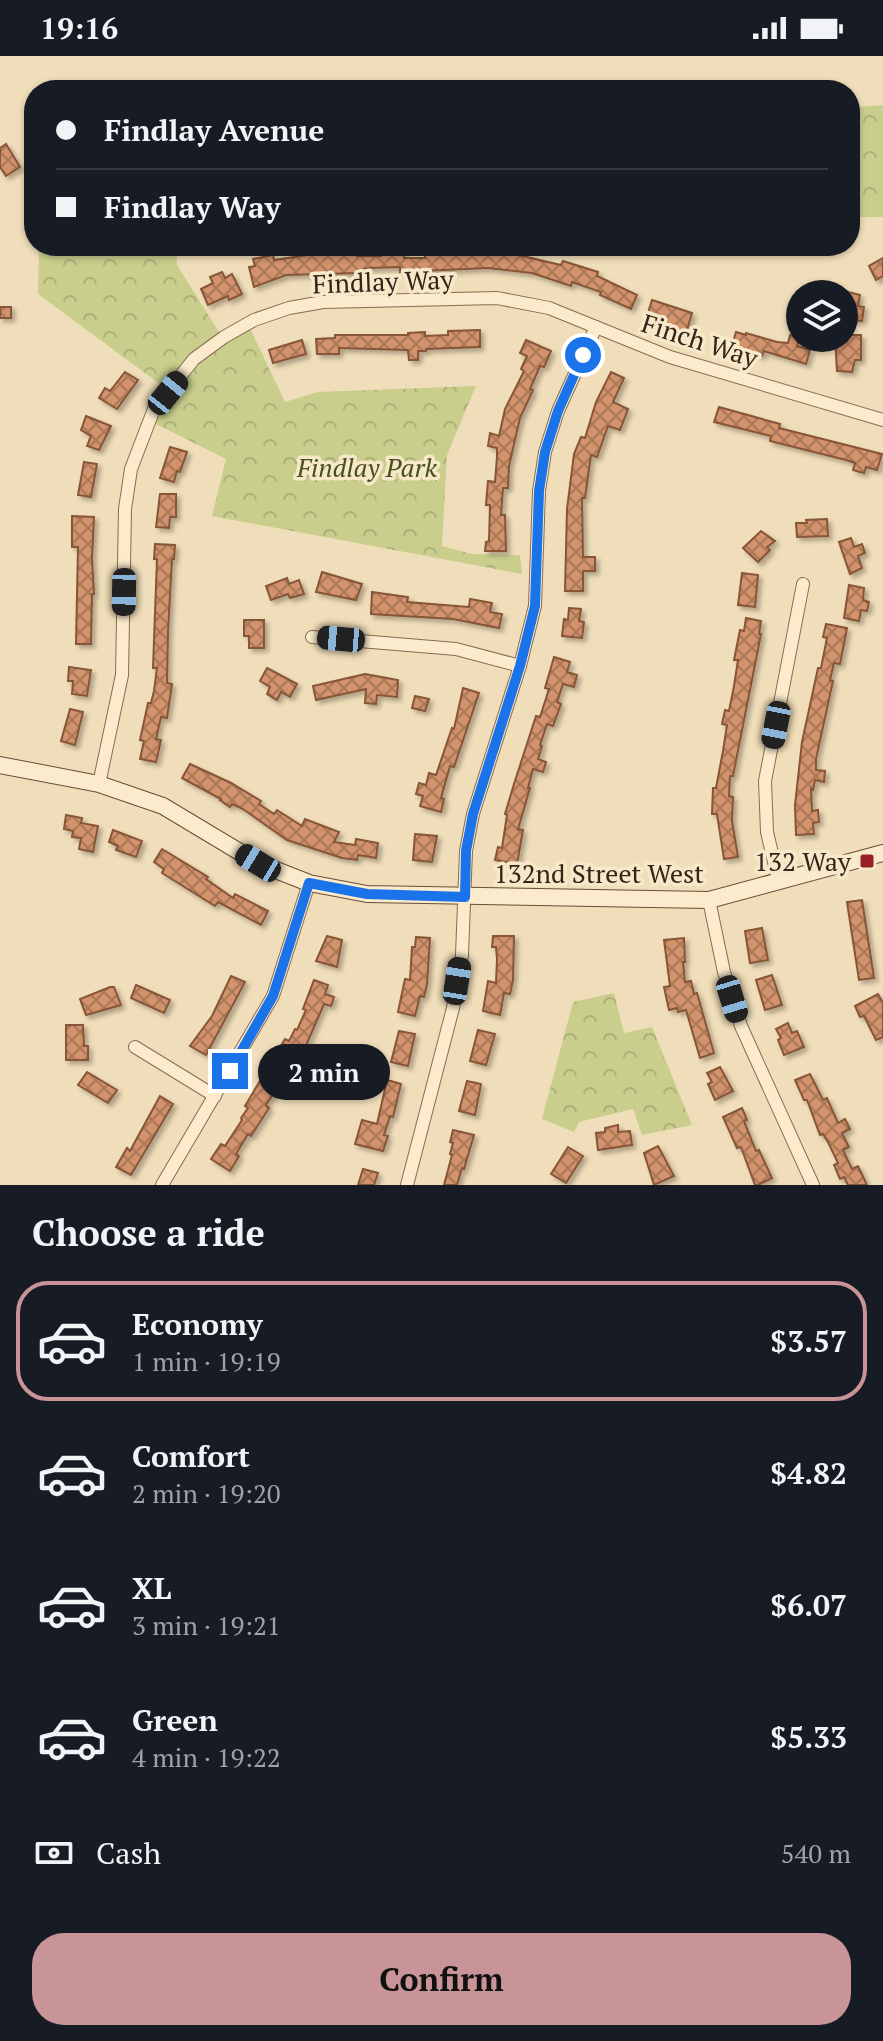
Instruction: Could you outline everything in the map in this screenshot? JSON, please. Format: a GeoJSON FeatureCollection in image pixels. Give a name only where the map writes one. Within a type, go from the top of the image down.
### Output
{"type":"FeatureCollection","features":[{"type":"Feature","properties":{"kind":"street","name":"Findlay Way"},"geometry":{"type":"LineString","coordinates":[[99,784],[122,675],[125,509],[131,469],[154,409],[194,359],[254,320],[289,308],[323,302],[497,298],[549,308],[596,327]]}},
{"type":"Feature","properties":{"kind":"street","name":"Finch Way"},"geometry":{"type":"LineString","coordinates":[[596,327],[670,357],[883,419]]}},
{"type":"Feature","properties":{"kind":"street"},"geometry":{"type":"LineString","coordinates":[[407,1185],[453,1008],[462,955],[466,851],[473,814],[520,666],[535,606],[539,491],[545,452],[558,411],[596,327]]}},
{"type":"Feature","properties":{"kind":"street"},"geometry":{"type":"LineString","coordinates":[[779,883],[767,832],[765,781],[803,584]]}},
{"type":"Feature","properties":{"kind":"street"},"geometry":{"type":"LineString","coordinates":[[312,637],[456,649],[520,666]]}},
{"type":"Feature","properties":{"kind":"street","name":"132nd Street West"},"geometry":{"type":"LineString","coordinates":[[0,765],[99,784],[163,806],[258,863],[309,883],[367,894],[709,900],[722,894],[779,883],[883,853]]}},
{"type":"Feature","properties":{"kind":"street"},"geometry":{"type":"LineString","coordinates":[[162,1185],[273,996],[309,883]]}},
{"type":"Feature","properties":{"kind":"street"},"geometry":{"type":"LineString","coordinates":[[709,900],[724,972],[741,1026],[813,1185]]}},
{"type":"Feature","properties":{"kind":"street"},"geometry":{"type":"LineString","coordinates":[[135,1047],[215,1096]]}},
{"type":"Feature","properties":{"kind":"green space"},"geometry":{"type":"Polygon","coordinates":[[[883,105],[883,217],[860,217],[860,107],[883,105]]]}},
{"type":"Feature","properties":{"kind":"green space","name":"Findlay Park"},"geometry":{"type":"Polygon","coordinates":[[[39,256],[177,256],[177,265],[222,337],[248,324],[285,402],[318,392],[476,386],[447,455],[442,546],[472,554],[520,555],[522,574],[212,516],[226,459],[148,420],[168,390],[38,294],[39,256]]]}},
{"type":"Feature","properties":{"kind":"green space"},"geometry":{"type":"Polygon","coordinates":[[[614,993],[624,1033],[652,1027],[692,1125],[642,1135],[633,1109],[579,1122],[574,1132],[542,1119],[573,1002],[614,993]]]}},
{"type":"Feature","properties":{"kind":"building"},"geometry":{"type":"Polygon","coordinates":[[[6,144],[20,167],[6,176],[0,167],[0,148],[6,144]]]}},
{"type":"Feature","properties":{"kind":"building"},"geometry":{"type":"Polygon","coordinates":[[[268,256],[273,256],[274,260],[301,256],[523,256],[561,265],[563,261],[598,272],[597,276],[637,295],[631,309],[600,295],[601,292],[572,282],[571,286],[532,273],[488,268],[400,272],[400,267],[369,268],[359,270],[359,273],[286,275],[254,287],[249,267],[255,266],[253,259],[268,256]]]}},
{"type":"Feature","properties":{"kind":"building"},"geometry":{"type":"Polygon","coordinates":[[[883,258],[883,276],[876,280],[869,266],[883,258]]]}},
{"type":"Feature","properties":{"kind":"building"},"geometry":{"type":"Polygon","coordinates":[[[222,272],[225,278],[232,274],[242,294],[229,300],[228,296],[208,305],[201,289],[213,283],[210,277],[222,272]]]}},
{"type":"Feature","properties":{"kind":"building"},"geometry":{"type":"Polygon","coordinates":[[[652,300],[692,313],[686,333],[647,316],[652,300]]]}},
{"type":"Feature","properties":{"kind":"building"},"geometry":{"type":"Polygon","coordinates":[[[858,306],[864,307],[862,321],[858,320],[858,306]]]}},
{"type":"Feature","properties":{"kind":"building"},"geometry":{"type":"Polygon","coordinates":[[[0,307],[11,307],[11,318],[0,318],[0,307]]]}},
{"type":"Feature","properties":{"kind":"building"},"geometry":{"type":"Polygon","coordinates":[[[480,330],[480,347],[426,349],[418,351],[418,360],[409,360],[408,350],[339,348],[339,354],[317,354],[316,339],[335,338],[335,335],[408,335],[425,332],[425,336],[448,335],[448,331],[480,330]]]}},
{"type":"Feature","properties":{"kind":"building"},"geometry":{"type":"Polygon","coordinates":[[[736,332],[786,343],[786,352],[809,352],[806,364],[764,351],[762,356],[732,346],[736,332]]]}},
{"type":"Feature","properties":{"kind":"building"},"geometry":{"type":"Polygon","coordinates":[[[858,335],[861,335],[861,360],[855,360],[852,372],[837,371],[836,352],[858,352],[858,335]]]}},
{"type":"Feature","properties":{"kind":"building"},"geometry":{"type":"Polygon","coordinates":[[[302,340],[306,354],[273,363],[269,350],[302,340]]]}},
{"type":"Feature","properties":{"kind":"building"},"geometry":{"type":"Polygon","coordinates":[[[526,340],[551,351],[530,389],[533,390],[520,418],[509,466],[508,488],[503,488],[501,515],[505,515],[506,551],[485,551],[486,542],[489,541],[488,481],[495,482],[497,457],[497,448],[488,446],[490,433],[499,436],[505,409],[524,371],[521,369],[527,356],[520,353],[526,340]]]}},
{"type":"Feature","properties":{"kind":"building"},"geometry":{"type":"Polygon","coordinates":[[[125,372],[138,380],[117,409],[99,398],[105,388],[110,391],[125,372]]]}},
{"type":"Feature","properties":{"kind":"building"},"geometry":{"type":"Polygon","coordinates":[[[611,372],[624,378],[613,402],[628,409],[620,430],[608,426],[597,457],[591,455],[585,498],[582,498],[583,557],[595,557],[595,571],[583,571],[583,591],[565,591],[567,509],[574,454],[581,437],[585,438],[596,402],[611,372]]]}},
{"type":"Feature","properties":{"kind":"building"},"geometry":{"type":"Polygon","coordinates":[[[719,407],[780,424],[779,428],[882,454],[877,470],[866,467],[864,473],[853,470],[855,463],[770,441],[771,436],[714,422],[719,407]]]}},
{"type":"Feature","properties":{"kind":"building"},"geometry":{"type":"Polygon","coordinates":[[[86,416],[111,426],[99,450],[87,446],[91,436],[81,430],[86,416]]]}},
{"type":"Feature","properties":{"kind":"building"},"geometry":{"type":"Polygon","coordinates":[[[170,447],[187,452],[174,482],[160,478],[170,447]]]}},
{"type":"Feature","properties":{"kind":"building"},"geometry":{"type":"Polygon","coordinates":[[[84,462],[97,464],[91,497],[78,495],[84,462]]]}},
{"type":"Feature","properties":{"kind":"building"},"geometry":{"type":"Polygon","coordinates":[[[160,494],[176,494],[176,517],[170,517],[169,528],[156,527],[160,494]]]}},
{"type":"Feature","properties":{"kind":"building"},"geometry":{"type":"Polygon","coordinates":[[[72,516],[94,517],[91,644],[76,644],[78,547],[72,547],[72,516]]]}},
{"type":"Feature","properties":{"kind":"building"},"geometry":{"type":"Polygon","coordinates":[[[827,519],[828,536],[797,537],[796,523],[827,519]]]}},
{"type":"Feature","properties":{"kind":"building"},"geometry":{"type":"Polygon","coordinates":[[[761,531],[775,541],[767,547],[770,550],[758,562],[743,548],[761,531]]]}},
{"type":"Feature","properties":{"kind":"building"},"geometry":{"type":"Polygon","coordinates":[[[851,538],[854,547],[862,544],[865,553],[858,556],[862,568],[850,574],[839,542],[851,538]]]}},
{"type":"Feature","properties":{"kind":"building"},"geometry":{"type":"Polygon","coordinates":[[[155,544],[175,545],[168,632],[167,683],[172,684],[167,718],[161,717],[156,739],[161,740],[156,762],[140,759],[144,741],[140,740],[157,668],[153,668],[155,544]]]}},
{"type":"Feature","properties":{"kind":"building"},"geometry":{"type":"Polygon","coordinates":[[[322,572],[362,584],[356,600],[316,592],[322,572]]]}},
{"type":"Feature","properties":{"kind":"building"},"geometry":{"type":"Polygon","coordinates":[[[742,573],[758,575],[755,607],[738,605],[742,573]]]}},
{"type":"Feature","properties":{"kind":"building"},"geometry":{"type":"Polygon","coordinates":[[[287,578],[289,584],[299,580],[304,594],[290,598],[288,594],[271,600],[266,586],[287,578]]]}},
{"type":"Feature","properties":{"kind":"building"},"geometry":{"type":"Polygon","coordinates":[[[849,585],[864,588],[863,600],[869,602],[867,611],[861,610],[859,621],[844,618],[849,585]]]}},
{"type":"Feature","properties":{"kind":"building"},"geometry":{"type":"Polygon","coordinates":[[[372,592],[408,597],[407,602],[469,607],[470,599],[492,603],[490,612],[502,614],[499,628],[453,619],[371,614],[372,592]]]}},
{"type":"Feature","properties":{"kind":"building"},"geometry":{"type":"Polygon","coordinates":[[[569,608],[581,609],[579,621],[584,622],[582,638],[562,636],[569,608]]]}},
{"type":"Feature","properties":{"kind":"building"},"geometry":{"type":"Polygon","coordinates":[[[746,618],[761,621],[761,634],[733,776],[730,776],[729,796],[733,797],[732,821],[738,857],[724,859],[717,814],[712,814],[713,788],[716,788],[727,725],[722,724],[725,710],[729,711],[734,686],[738,660],[734,660],[740,630],[744,631],[746,618]]]}},
{"type":"Feature","properties":{"kind":"building"},"geometry":{"type":"Polygon","coordinates":[[[244,620],[264,620],[264,648],[249,648],[249,636],[244,636],[244,620]]]}},
{"type":"Feature","properties":{"kind":"building"},"geometry":{"type":"Polygon","coordinates":[[[826,624],[847,628],[840,664],[834,663],[816,759],[816,770],[825,771],[824,782],[815,780],[811,789],[812,811],[818,810],[819,822],[813,823],[814,834],[796,835],[795,805],[802,742],[818,668],[821,668],[827,638],[823,637],[826,624]]]}},
{"type":"Feature","properties":{"kind":"building"},"geometry":{"type":"Polygon","coordinates":[[[554,657],[570,662],[567,672],[577,675],[574,687],[563,684],[557,702],[561,704],[553,726],[547,724],[540,745],[538,759],[546,762],[543,772],[533,769],[518,829],[523,830],[517,864],[495,860],[498,847],[502,848],[505,814],[514,784],[536,716],[540,717],[549,689],[545,688],[554,657]]]}},
{"type":"Feature","properties":{"kind":"building"},"geometry":{"type":"Polygon","coordinates":[[[69,667],[91,670],[87,696],[72,694],[73,681],[68,681],[69,667]]]}},
{"type":"Feature","properties":{"kind":"building"},"geometry":{"type":"Polygon","coordinates":[[[267,668],[297,684],[290,697],[281,692],[277,700],[267,694],[270,687],[260,681],[267,668]]]}},
{"type":"Feature","properties":{"kind":"building"},"geometry":{"type":"Polygon","coordinates":[[[365,674],[398,680],[397,697],[377,695],[376,704],[365,703],[366,689],[316,700],[313,686],[365,674]]]}},
{"type":"Feature","properties":{"kind":"building"},"geometry":{"type":"Polygon","coordinates":[[[463,688],[479,693],[454,767],[450,766],[441,798],[444,799],[441,812],[420,806],[423,796],[416,794],[419,783],[426,785],[429,773],[436,775],[454,729],[463,688]]]}},
{"type":"Feature","properties":{"kind":"building"},"geometry":{"type":"Polygon","coordinates":[[[415,696],[429,699],[425,711],[412,708],[415,696]]]}},
{"type":"Feature","properties":{"kind":"building"},"geometry":{"type":"Polygon","coordinates":[[[70,709],[83,712],[75,745],[61,741],[70,709]]]}},
{"type":"Feature","properties":{"kind":"building"},"geometry":{"type":"Polygon","coordinates":[[[190,764],[231,783],[261,801],[259,804],[274,814],[277,810],[302,826],[305,819],[339,832],[334,842],[355,845],[356,839],[378,843],[376,858],[358,855],[357,860],[342,858],[287,840],[243,809],[232,804],[230,807],[182,778],[190,764]]]}},
{"type":"Feature","properties":{"kind":"building"},"geometry":{"type":"Polygon","coordinates":[[[66,815],[82,818],[81,823],[98,826],[93,852],[79,849],[81,838],[72,837],[73,831],[64,829],[66,815]]]}},
{"type":"Feature","properties":{"kind":"building"},"geometry":{"type":"Polygon","coordinates":[[[113,830],[142,841],[136,857],[116,850],[118,846],[109,842],[113,830]]]}},
{"type":"Feature","properties":{"kind":"building"},"geometry":{"type":"Polygon","coordinates":[[[415,834],[437,836],[432,862],[413,860],[415,834]]]}},
{"type":"Feature","properties":{"kind":"building"},"geometry":{"type":"Polygon","coordinates":[[[162,849],[208,877],[206,879],[233,898],[235,894],[268,911],[261,925],[218,902],[215,906],[162,873],[164,869],[154,862],[162,849]]]}},
{"type":"Feature","properties":{"kind":"building"},"geometry":{"type":"Polygon","coordinates":[[[862,900],[874,978],[859,980],[847,902],[862,900]]]}},
{"type":"Feature","properties":{"kind":"building"},"geometry":{"type":"Polygon","coordinates":[[[762,928],[768,960],[750,963],[745,931],[762,928]]]}},
{"type":"Feature","properties":{"kind":"building"},"geometry":{"type":"Polygon","coordinates":[[[327,936],[342,940],[337,967],[316,961],[327,936]]]}},
{"type":"Feature","properties":{"kind":"building"},"geometry":{"type":"Polygon","coordinates":[[[493,936],[514,936],[513,980],[510,994],[504,993],[500,1015],[483,1011],[488,981],[496,983],[497,959],[496,947],[492,947],[493,936]]]}},
{"type":"Feature","properties":{"kind":"building"},"geometry":{"type":"Polygon","coordinates":[[[416,937],[430,938],[427,984],[415,1016],[398,1012],[405,979],[410,980],[412,947],[415,947],[416,937]]]}},
{"type":"Feature","properties":{"kind":"building"},"geometry":{"type":"Polygon","coordinates":[[[684,938],[685,982],[691,981],[694,994],[697,993],[714,1053],[700,1058],[686,1010],[669,1010],[664,987],[670,986],[664,940],[684,938]]]}},
{"type":"Feature","properties":{"kind":"building"},"geometry":{"type":"Polygon","coordinates":[[[772,975],[782,1005],[765,1010],[756,980],[772,975]]]}},
{"type":"Feature","properties":{"kind":"building"},"geometry":{"type":"Polygon","coordinates":[[[231,976],[245,982],[206,1055],[190,1046],[212,1016],[231,976]]]}},
{"type":"Feature","properties":{"kind":"building"},"geometry":{"type":"Polygon","coordinates":[[[314,980],[328,985],[325,994],[334,997],[331,1006],[324,1004],[304,1050],[312,1054],[294,1085],[291,1083],[287,1090],[279,1085],[266,1105],[269,1108],[236,1154],[239,1156],[230,1171],[211,1159],[221,1144],[225,1146],[242,1120],[248,1108],[245,1106],[285,1039],[289,1041],[297,1030],[314,980]]]}},
{"type":"Feature","properties":{"kind":"building"},"geometry":{"type":"Polygon","coordinates":[[[136,985],[170,1000],[164,1013],[131,998],[136,985]]]}},
{"type":"Feature","properties":{"kind":"building"},"geometry":{"type":"Polygon","coordinates":[[[114,987],[121,1005],[86,1015],[80,999],[114,987]]]}},
{"type":"Feature","properties":{"kind":"building"},"geometry":{"type":"Polygon","coordinates":[[[878,994],[883,1003],[883,1037],[876,1040],[864,1016],[860,1017],[855,1006],[878,994]]]}},
{"type":"Feature","properties":{"kind":"building"},"geometry":{"type":"Polygon","coordinates":[[[788,1023],[792,1033],[797,1031],[804,1047],[784,1055],[776,1029],[788,1023]]]}},
{"type":"Feature","properties":{"kind":"building"},"geometry":{"type":"Polygon","coordinates":[[[66,1025],[83,1025],[88,1060],[66,1060],[66,1025]]]}},
{"type":"Feature","properties":{"kind":"building"},"geometry":{"type":"Polygon","coordinates":[[[478,1030],[495,1034],[486,1065],[470,1061],[478,1030]]]}},
{"type":"Feature","properties":{"kind":"building"},"geometry":{"type":"Polygon","coordinates":[[[399,1031],[415,1034],[408,1066],[391,1062],[399,1031]]]}},
{"type":"Feature","properties":{"kind":"building"},"geometry":{"type":"Polygon","coordinates":[[[720,1067],[733,1091],[715,1100],[707,1073],[720,1067]]]}},
{"type":"Feature","properties":{"kind":"building"},"geometry":{"type":"Polygon","coordinates":[[[87,1072],[117,1090],[108,1103],[78,1085],[87,1072]]]}},
{"type":"Feature","properties":{"kind":"building"},"geometry":{"type":"Polygon","coordinates":[[[810,1074],[823,1100],[827,1098],[838,1123],[845,1119],[850,1129],[842,1133],[849,1147],[843,1150],[852,1169],[858,1166],[867,1185],[848,1185],[844,1177],[840,1179],[834,1165],[838,1163],[823,1134],[820,1135],[807,1100],[804,1100],[795,1080],[810,1074]]]}},
{"type":"Feature","properties":{"kind":"building"},"geometry":{"type":"Polygon","coordinates":[[[387,1080],[401,1084],[393,1117],[390,1116],[384,1135],[388,1136],[383,1151],[355,1144],[362,1120],[377,1124],[387,1080]]]}},
{"type":"Feature","properties":{"kind":"building"},"geometry":{"type":"Polygon","coordinates":[[[467,1081],[481,1084],[475,1115],[459,1111],[467,1081]]]}},
{"type":"Feature","properties":{"kind":"building"},"geometry":{"type":"Polygon","coordinates":[[[160,1096],[173,1104],[131,1175],[116,1167],[127,1148],[130,1151],[160,1096]]]}},
{"type":"Feature","properties":{"kind":"building"},"geometry":{"type":"Polygon","coordinates":[[[742,1108],[756,1151],[759,1150],[772,1178],[758,1185],[755,1185],[741,1147],[737,1148],[723,1117],[742,1108]]]}},
{"type":"Feature","properties":{"kind":"building"},"geometry":{"type":"Polygon","coordinates":[[[618,1125],[618,1132],[630,1131],[632,1145],[598,1150],[596,1133],[618,1125]]]}},
{"type":"Feature","properties":{"kind":"building"},"geometry":{"type":"Polygon","coordinates":[[[453,1130],[474,1135],[457,1185],[444,1185],[452,1155],[453,1143],[450,1142],[453,1130]]]}},
{"type":"Feature","properties":{"kind":"building"},"geometry":{"type":"Polygon","coordinates":[[[658,1146],[674,1176],[654,1185],[644,1153],[658,1146]]]}},
{"type":"Feature","properties":{"kind":"building"},"geometry":{"type":"Polygon","coordinates":[[[568,1147],[583,1156],[566,1183],[551,1174],[568,1147]]]}},
{"type":"Feature","properties":{"kind":"building"},"geometry":{"type":"Polygon","coordinates":[[[363,1169],[378,1173],[374,1185],[358,1185],[363,1169]]]}},
{"type":"Feature","properties":{"kind":"place","name":"132 Way"},"geometry":{"type":"Point","coordinates":[867,861]}},
{"type":"Feature","properties":{"kind":"route"},"geometry":{"type":"LineString","coordinates":[[230,1071],[273,996],[309,883],[367,894],[465,897],[466,851],[473,814],[520,666],[535,606],[539,491],[545,452],[558,411],[583,355]]}}]}
